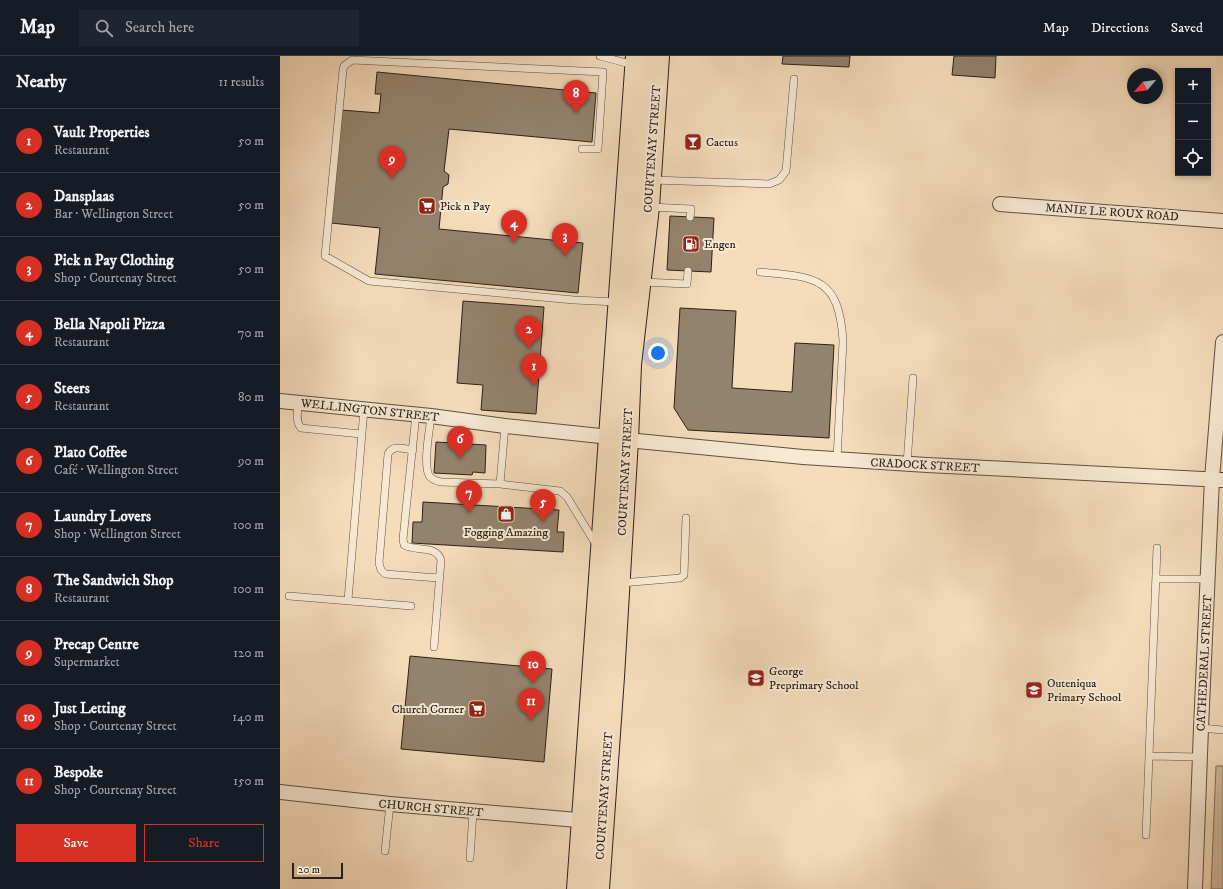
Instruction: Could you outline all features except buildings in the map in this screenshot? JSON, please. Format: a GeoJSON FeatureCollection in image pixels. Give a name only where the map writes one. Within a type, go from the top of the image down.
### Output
{"type":"FeatureCollection","features":[{"type":"Feature","properties":{"kind":"highway","name":"COURTENAY STREET"},"geometry":{"type":"LineString","coordinates":[[598,889],[592,821],[602,555],[630,365],[640,282],[648,207],[658,56]]}},
{"type":"Feature","properties":{"kind":"highway","name":"COURTENAY STREET"},"geometry":{"type":"LineString","coordinates":[[578,889],[592,821],[613,677],[618,584],[619,302],[637,61]]}},
{"type":"Feature","properties":{"kind":"street","name":"MANIE LE ROUX ROAD"},"geometry":{"type":"LineString","coordinates":[[1000,204],[1223,221]]}},
{"type":"Feature","properties":{"kind":"street","name":"CATHEDERAL STREET"},"geometry":{"type":"LineString","coordinates":[[1195,889],[1208,579],[1218,480],[1223,342]]}},
{"type":"Feature","properties":{"kind":"street","name":"WELLINGTON STREET"},"geometry":{"type":"LineString","coordinates":[[280,401],[416,414],[505,426],[619,438]]}},
{"type":"Feature","properties":{"kind":"street","name":"CRADOCK STREET"},"geometry":{"type":"LineString","coordinates":[[619,438],[837,459],[907,464],[1218,480]]}},
{"type":"Feature","properties":{"kind":"street","name":"CHURCH STREET"},"geometry":{"type":"LineString","coordinates":[[280,792],[473,812],[592,821]]}},
{"type":"Feature","properties":{"kind":"lane"},"geometry":{"type":"LineString","coordinates":[[600,56],[637,61]]}},
{"type":"Feature","properties":{"kind":"lane"},"geometry":{"type":"LineString","coordinates":[[582,150],[598,149],[603,72],[352,60],[348,62],[343,70],[325,256],[369,281],[574,300],[619,302]]}},
{"type":"Feature","properties":{"kind":"lane"},"geometry":{"type":"LineString","coordinates":[[650,180],[769,184],[779,180],[786,172],[794,79]]}},
{"type":"Feature","properties":{"kind":"lane"},"geometry":{"type":"LineString","coordinates":[[648,207],[691,209],[690,217]]}},
{"type":"Feature","properties":{"kind":"lane"},"geometry":{"type":"LineString","coordinates":[[640,282],[687,284],[688,271]]}},
{"type":"Feature","properties":{"kind":"lane"},"geometry":{"type":"LineString","coordinates":[[760,272],[790,274],[810,278],[825,287],[836,299],[842,322],[843,340],[837,459]]}},
{"type":"Feature","properties":{"kind":"lane"},"geometry":{"type":"LineString","coordinates":[[907,464],[913,378]]}},
{"type":"Feature","properties":{"kind":"lane"},"geometry":{"type":"LineString","coordinates":[[298,403],[297,420],[298,425],[301,428],[361,434]]}},
{"type":"Feature","properties":{"kind":"lane"},"geometry":{"type":"LineString","coordinates":[[348,600],[364,409]]}},
{"type":"Feature","properties":{"kind":"lane"},"geometry":{"type":"LineString","coordinates":[[416,414],[404,544],[408,548],[435,551],[439,554],[441,560],[434,647]]}},
{"type":"Feature","properties":{"kind":"lane"},"geometry":{"type":"LineString","coordinates":[[431,416],[426,466],[430,477],[441,482],[500,484],[560,491],[568,497],[602,555]]}},
{"type":"Feature","properties":{"kind":"lane"},"geometry":{"type":"LineString","coordinates":[[500,484],[505,426]]}},
{"type":"Feature","properties":{"kind":"lane"},"geometry":{"type":"LineString","coordinates":[[413,450],[394,448],[390,450],[388,454],[378,564],[385,574],[439,578]]}},
{"type":"Feature","properties":{"kind":"lane"},"geometry":{"type":"LineString","coordinates":[[618,584],[680,578],[684,575],[686,518]]}},
{"type":"Feature","properties":{"kind":"lane"},"geometry":{"type":"LineString","coordinates":[[1146,835],[1157,548]]}},
{"type":"Feature","properties":{"kind":"lane"},"geometry":{"type":"LineString","coordinates":[[1156,579],[1208,579]]}},
{"type":"Feature","properties":{"kind":"lane"},"geometry":{"type":"LineString","coordinates":[[289,596],[411,606]]}},
{"type":"Feature","properties":{"kind":"lane"},"geometry":{"type":"LineString","coordinates":[[1201,728],[1223,730]]}},
{"type":"Feature","properties":{"kind":"lane"},"geometry":{"type":"LineString","coordinates":[[1150,756],[1200,757]]}},
{"type":"Feature","properties":{"kind":"lane"},"geometry":{"type":"LineString","coordinates":[[385,851],[390,804]]}},
{"type":"Feature","properties":{"kind":"lane"},"geometry":{"type":"LineString","coordinates":[[470,858],[473,812]]}},
{"type":"Feature","properties":{"kind":"shaded area"},"geometry":{"type":"Polygon","coordinates":[[[1216,766],[1223,766],[1223,889],[1211,889],[1216,766]]]}},
{"type":"Feature","properties":{"kind":"place","name":"The Sandwich Shop"},"geometry":{"type":"Point","coordinates":[576,113]}},
{"type":"Feature","properties":{"kind":"place","name":"Cactus"},"geometry":{"type":"Point","coordinates":[693,142]}},
{"type":"Feature","properties":{"kind":"place","name":"Precap Centre"},"geometry":{"type":"Point","coordinates":[392,179]}},
{"type":"Feature","properties":{"kind":"place","name":"Pick n Pay"},"geometry":{"type":"Point","coordinates":[427,206]}},
{"type":"Feature","properties":{"kind":"place","name":"Bella Napoli Pizza"},"geometry":{"type":"Point","coordinates":[514,243]}},
{"type":"Feature","properties":{"kind":"place","name":"Engen"},"geometry":{"type":"Point","coordinates":[691,244]}},
{"type":"Feature","properties":{"kind":"place","name":"Pick n Pay Clothing"},"geometry":{"type":"Point","coordinates":[565,256]}},
{"type":"Feature","properties":{"kind":"place","name":"Dansplaas"},"geometry":{"type":"Point","coordinates":[529,349]}},
{"type":"Feature","properties":{"kind":"place","name":"Vault Properties"},"geometry":{"type":"Point","coordinates":[534,386]}},
{"type":"Feature","properties":{"kind":"place","name":"Plato Coffee"},"geometry":{"type":"Point","coordinates":[460,459]}},
{"type":"Feature","properties":{"kind":"place","name":"Laundry Lovers"},"geometry":{"type":"Point","coordinates":[469,513]}},
{"type":"Feature","properties":{"kind":"place","name":"Fogging Amazing"},"geometry":{"type":"Point","coordinates":[506,514]}},
{"type":"Feature","properties":{"kind":"place","name":"Steers"},"geometry":{"type":"Point","coordinates":[543,522]}},
{"type":"Feature","properties":{"kind":"place","name":"George Preprimary School"},"geometry":{"type":"Point","coordinates":[756,678]}},
{"type":"Feature","properties":{"kind":"place","name":"Just Letting"},"geometry":{"type":"Point","coordinates":[533,684]}},
{"type":"Feature","properties":{"kind":"place","name":"Outeniqua Primary School"},"geometry":{"type":"Point","coordinates":[1034,690]}},
{"type":"Feature","properties":{"kind":"place","name":"Church Corner"},"geometry":{"type":"Point","coordinates":[477,709]}},
{"type":"Feature","properties":{"kind":"place","name":"Bespoke"},"geometry":{"type":"Point","coordinates":[531,721]}}]}
